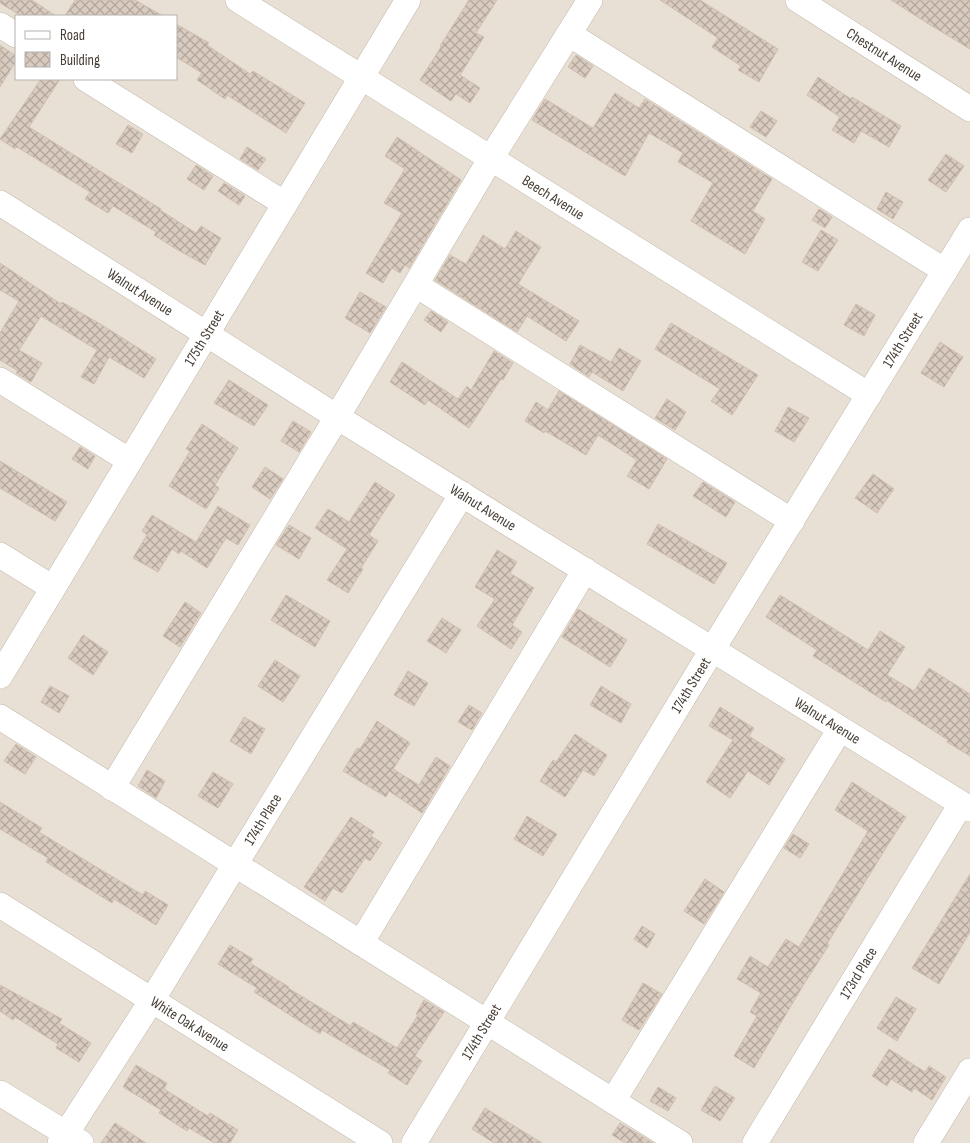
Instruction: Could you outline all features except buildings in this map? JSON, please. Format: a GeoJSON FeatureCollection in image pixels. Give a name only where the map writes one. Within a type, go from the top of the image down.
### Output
{"type":"FeatureCollection","features":[{"type":"Feature","properties":{"kind":"street","name":"Beech Avenue"},"geometry":{"type":"LineString","coordinates":[[238,0],[869,395]]}},
{"type":"Feature","properties":{"kind":"street","name":"175th Street"},"geometry":{"type":"LineString","coordinates":[[0,676],[408,0]]}},
{"type":"Feature","properties":{"kind":"street"},"geometry":{"type":"LineString","coordinates":[[112,788],[337,417],[491,158],[590,0]]}},
{"type":"Feature","properties":{"kind":"street","name":"Chestnut Avenue"},"geometry":{"type":"LineString","coordinates":[[798,0],[970,109]]}},
{"type":"Feature","properties":{"kind":"street"},"geometry":{"type":"LineString","coordinates":[[0,25],[15,34]]}},
{"type":"Feature","properties":{"kind":"street"},"geometry":{"type":"LineString","coordinates":[[569,34],[945,271]]}},
{"type":"Feature","properties":{"kind":"street"},"geometry":{"type":"LineString","coordinates":[[88,80],[285,204]]}},
{"type":"Feature","properties":{"kind":"street","name":"Walnut Avenue"},"geometry":{"type":"LineString","coordinates":[[0,203],[337,417],[966,806]]}},
{"type":"Feature","properties":{"kind":"street","name":"174th Street"},"geometry":{"type":"LineString","coordinates":[[414,1143],[712,650],[970,230]]}},
{"type":"Feature","properties":{"kind":"street"},"geometry":{"type":"LineString","coordinates":[[416,285],[792,521]]}},
{"type":"Feature","properties":{"kind":"street"},"geometry":{"type":"LineString","coordinates":[[0,380],[130,461]]}},
{"type":"Feature","properties":{"kind":"street","name":"174th Place"},"geometry":{"type":"LineString","coordinates":[[69,1140],[152,1000],[462,494]]}},
{"type":"Feature","properties":{"kind":"street"},"geometry":{"type":"LineString","coordinates":[[0,555],[53,588]]}},
{"type":"Feature","properties":{"kind":"street"},"geometry":{"type":"LineString","coordinates":[[361,943],[585,570]]}},
{"type":"Feature","properties":{"kind":"street"},"geometry":{"type":"LineString","coordinates":[[0,718],[680,1143]]}},
{"type":"Feature","properties":{"kind":"street"},"geometry":{"type":"LineString","coordinates":[[614,1101],[840,729]]}},
{"type":"Feature","properties":{"kind":"street","name":"173rd Place"},"geometry":{"type":"LineString","coordinates":[[755,1143],[966,806]]}},
{"type":"Feature","properties":{"kind":"street","name":"White Oak Avenue"},"geometry":{"type":"LineString","coordinates":[[0,905],[380,1143]]}},
{"type":"Feature","properties":{"kind":"street"},"geometry":{"type":"LineString","coordinates":[[926,1143],[970,1071]]}},
{"type":"Feature","properties":{"kind":"street"},"geometry":{"type":"LineString","coordinates":[[0,1093],[69,1140]]}},
{"type":"Feature","properties":{"kind":"shaded area"},"geometry":{"type":"Polygon","coordinates":[[[0,0],[970,0],[970,1143],[0,1143],[0,0]]]}}]}
